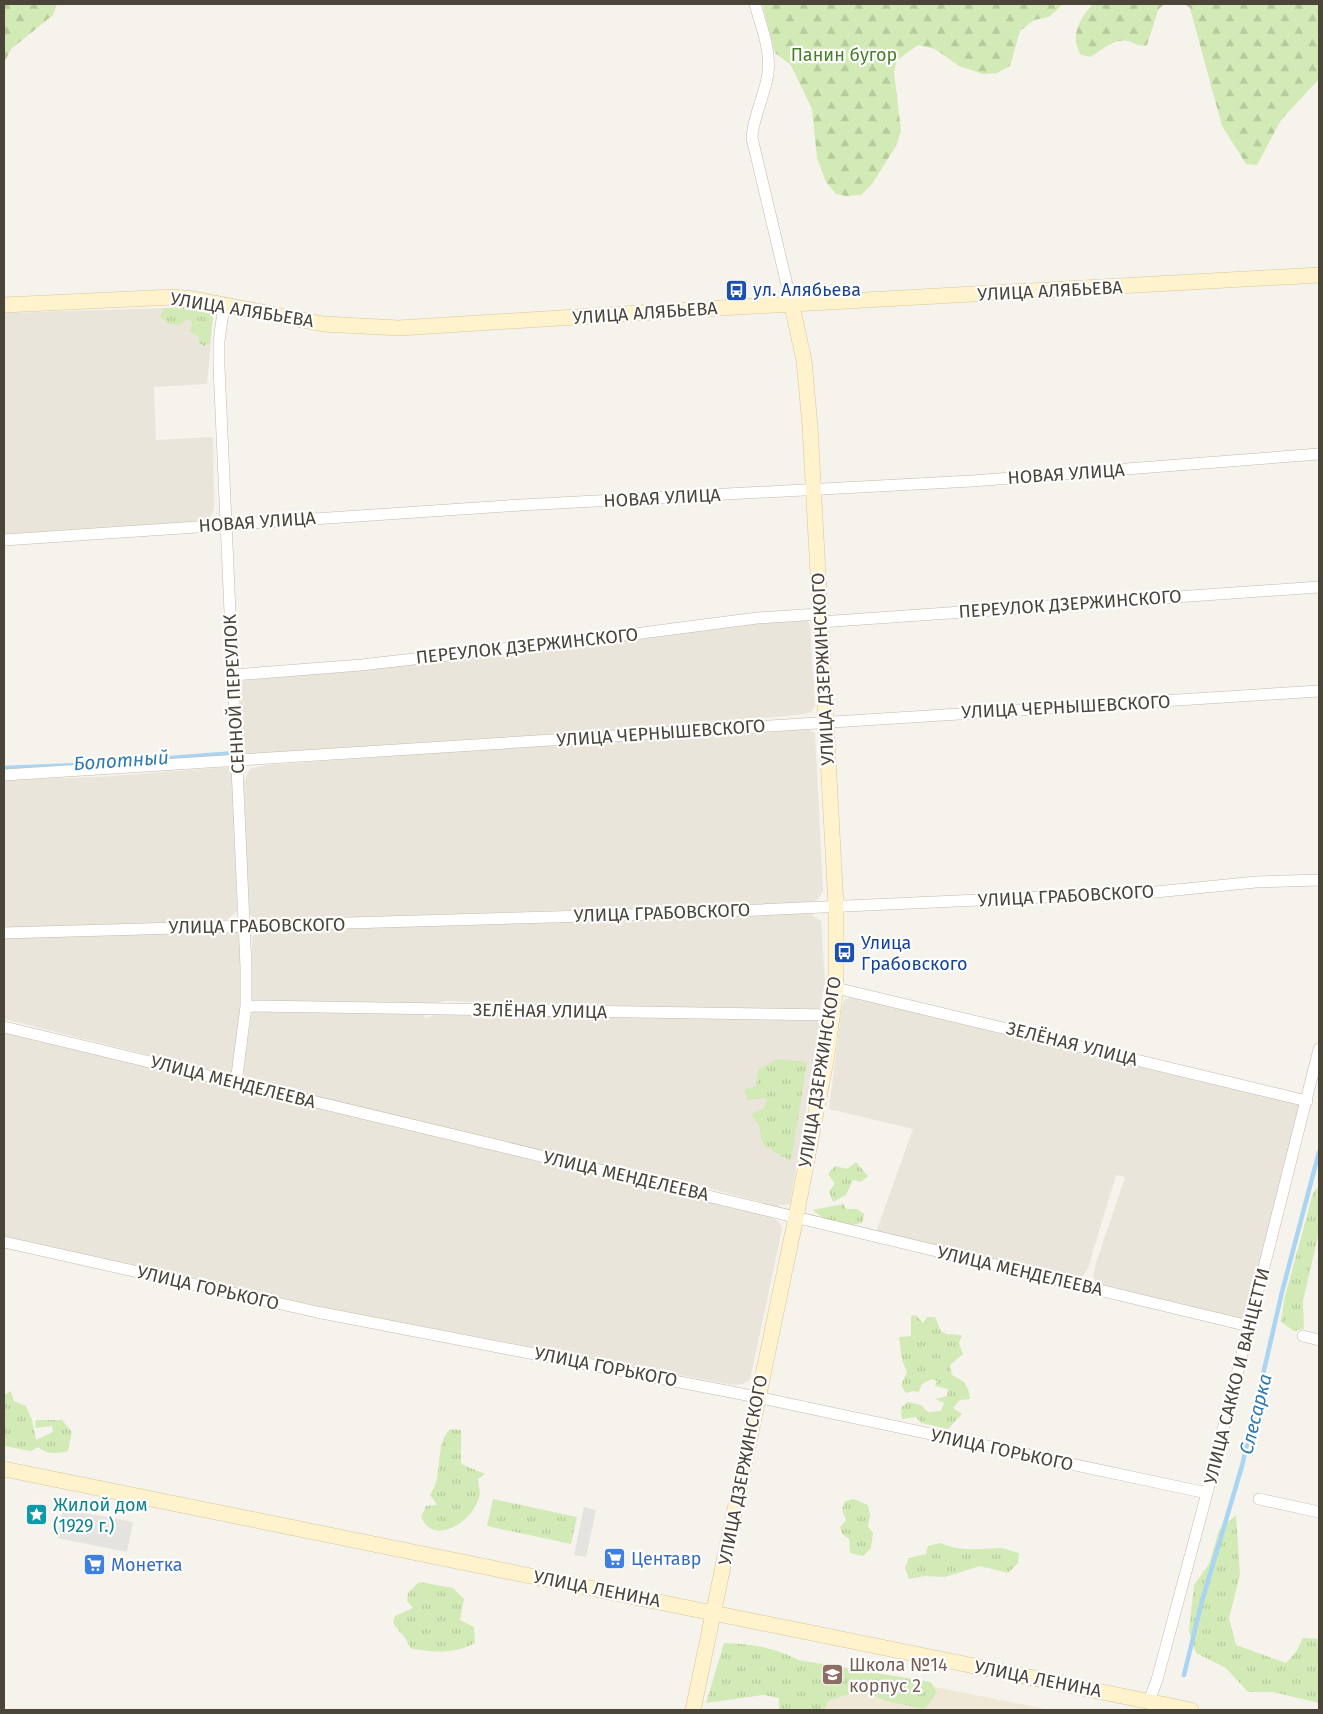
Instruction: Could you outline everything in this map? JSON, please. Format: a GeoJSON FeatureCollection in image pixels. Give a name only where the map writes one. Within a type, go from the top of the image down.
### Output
{"type":"FeatureCollection","features":[{"type":"Feature","properties":{"kind":"main road","name":"УЛИЦА АЛЯБЬЕВА"},"geometry":{"type":"LineString","coordinates":[[4,305],[173,297],[323,324],[399,328],[702,309],[792,306],[1319,275]]}},
{"type":"Feature","properties":{"kind":"main road","name":"УЛИЦА ДЗЕРЖИНСКОГО"},"geometry":{"type":"LineString","coordinates":[[693,1710],[796,1217],[833,1015],[836,988],[836,906],[813,491],[804,360],[792,306]]}},
{"type":"Feature","properties":{"kind":"main road","name":"УЛИЦА ЛЕНИНА"},"geometry":{"type":"LineString","coordinates":[[4,1469],[1191,1710]]}},
{"type":"Feature","properties":{"kind":"street"},"geometry":{"type":"LineString","coordinates":[[755,4],[767,50],[768,72],[753,126],[752,138],[792,306]]}},
{"type":"Feature","properties":{"kind":"street","name":"СЕННОЙ ПЕРЕУЛОК"},"geometry":{"type":"LineString","coordinates":[[224,305],[219,340],[219,367],[245,926],[246,1006],[236,1083]]}},
{"type":"Feature","properties":{"kind":"street","name":"НОВАЯ УЛИЦА"},"geometry":{"type":"LineString","coordinates":[[4,540],[225,524],[618,500],[813,491],[1319,454]]}},
{"type":"Feature","properties":{"kind":"street","name":"ПЕРЕУЛОК ДЗЕРЖИНСКОГО"},"geometry":{"type":"LineString","coordinates":[[233,675],[362,666],[642,634],[757,618],[820,618],[1319,587]]}},
{"type":"Feature","properties":{"kind":"street","name":"УЛИЦА ЧЕРНЫШЕВСКОГО"},"geometry":{"type":"LineString","coordinates":[[4,776],[238,762],[825,721],[1319,692]]}},
{"type":"Feature","properties":{"kind":"street","name":"УЛИЦА ГРАБОВСКОГО"},"geometry":{"type":"LineString","coordinates":[[4,933],[836,906],[1156,892],[1256,882],[1319,880]]}},
{"type":"Feature","properties":{"kind":"street","name":"ЗЕЛЁНАЯ УЛИЦА"},"geometry":{"type":"LineString","coordinates":[[836,988],[1307,1100]]}},
{"type":"Feature","properties":{"kind":"street","name":"ЗЕЛЁНАЯ УЛИЦА"},"geometry":{"type":"LineString","coordinates":[[246,1006],[833,1015]]}},
{"type":"Feature","properties":{"kind":"street","name":"УЛИЦА МЕНДЕЛЕЕВА"},"geometry":{"type":"LineString","coordinates":[[4,1027],[1249,1326]]}},
{"type":"Feature","properties":{"kind":"street","name":"УЛИЦА САККО И ВАНЦЕТТИ"},"geometry":{"type":"LineString","coordinates":[[1149,1701],[1157,1680],[1207,1493],[1319,1049]]}},
{"type":"Feature","properties":{"kind":"street","name":"УЛИЦА ГОРЬКОГО"},"geometry":{"type":"LineString","coordinates":[[4,1242],[316,1312],[757,1397],[1207,1493]]}},
{"type":"Feature","properties":{"kind":"street"},"geometry":{"type":"LineString","coordinates":[[1303,1336],[1319,1340]]}},
{"type":"Feature","properties":{"kind":"street"},"geometry":{"type":"LineString","coordinates":[[1259,1499],[1319,1512]]}},
{"type":"Feature","properties":{"kind":"shaded area"},"geometry":{"type":"Polygon","coordinates":[[[202,307],[213,315],[207,384],[154,387],[156,440],[213,437],[214,508],[210,520],[206,522],[4,535],[4,313],[202,307]]]}},
{"type":"Feature","properties":{"kind":"shaded area"},"geometry":{"type":"Polygon","coordinates":[[[806,620],[810,624],[815,706],[811,712],[804,714],[672,728],[248,754],[243,752],[239,688],[245,678],[773,621],[806,620]]]}},
{"type":"Feature","properties":{"kind":"shaded area"},"geometry":{"type":"Polygon","coordinates":[[[804,727],[815,733],[823,891],[818,899],[809,903],[261,920],[252,917],[248,909],[244,782],[250,769],[267,765],[804,727]]]}},
{"type":"Feature","properties":{"kind":"shaded area"},"geometry":{"type":"Polygon","coordinates":[[[229,767],[234,779],[237,911],[227,920],[4,929],[4,780],[98,777],[229,767]]]}},
{"type":"Feature","properties":{"kind":"shaded area"},"geometry":{"type":"Polygon","coordinates":[[[808,912],[821,921],[825,982],[820,1008],[812,1011],[445,1001],[428,1005],[424,1018],[436,1013],[810,1018],[817,1020],[820,1027],[790,1204],[776,1206],[640,1170],[617,1168],[308,1095],[246,1078],[243,1073],[252,1011],[252,938],[262,930],[808,912]]]}},
{"type":"Feature","properties":{"kind":"shaded area"},"geometry":{"type":"Polygon","coordinates":[[[242,930],[243,994],[233,1076],[4,1019],[4,938],[242,930]]]}},
{"type":"Feature","properties":{"kind":"shaded area"},"geometry":{"type":"Polygon","coordinates":[[[854,997],[1297,1102],[1301,1108],[1247,1317],[1242,1320],[1096,1283],[1093,1276],[1097,1260],[1125,1177],[1116,1175],[1088,1268],[1081,1280],[876,1232],[913,1129],[829,1109],[842,1006],[845,999],[854,997]]]}},
{"type":"Feature","properties":{"kind":"shaded area"},"geometry":{"type":"Polygon","coordinates":[[[4,1031],[771,1217],[779,1222],[782,1229],[750,1380],[742,1384],[733,1385],[345,1312],[4,1237],[4,1031]]]}},
{"type":"Feature","properties":{"kind":"shaded area"},"geometry":{"type":"Polygon","coordinates":[[[584,1507],[596,1510],[586,1557],[574,1555],[584,1507]]]}},
{"type":"Feature","properties":{"kind":"shaded area"},"geometry":{"type":"Polygon","coordinates":[[[63,1509],[133,1522],[127,1552],[57,1538],[63,1509]]]}},
{"type":"Feature","properties":{"kind":"shaded area","name":"Школа №14 корпус 2"},"geometry":{"type":"Polygon","coordinates":[[[798,1660],[1051,1710],[786,1710],[798,1660]]]}},
{"type":"Feature","properties":{"kind":"green space"},"geometry":{"type":"Polygon","coordinates":[[[4,4],[57,4],[53,15],[11,49],[4,63],[4,4]]]}},
{"type":"Feature","properties":{"kind":"green space","name":"Панин бугор"},"geometry":{"type":"Polygon","coordinates":[[[762,4],[1063,4],[1049,17],[1034,20],[1020,31],[1010,66],[997,73],[983,74],[959,66],[935,49],[918,45],[897,60],[894,72],[901,131],[896,146],[872,184],[861,195],[846,196],[836,194],[826,182],[817,158],[812,109],[791,65],[775,53],[762,4]]]}},
{"type":"Feature","properties":{"kind":"green space"},"geometry":{"type":"Polygon","coordinates":[[[1093,4],[1164,4],[1158,10],[1147,45],[1118,41],[1090,57],[1081,55],[1076,41],[1076,34],[1080,21],[1093,4]]]}},
{"type":"Feature","properties":{"kind":"green space"},"geometry":{"type":"Polygon","coordinates":[[[1185,4],[1319,4],[1319,79],[1281,120],[1257,165],[1246,164],[1222,126],[1190,8],[1185,4]]]}},
{"type":"Feature","properties":{"kind":"green space"},"geometry":{"type":"Polygon","coordinates":[[[202,307],[213,315],[210,343],[204,346],[199,343],[198,336],[190,332],[192,322],[187,319],[180,325],[169,324],[160,317],[164,308],[202,307]]]}},
{"type":"Feature","properties":{"kind":"green space"},"geometry":{"type":"Polygon","coordinates":[[[777,1059],[807,1062],[791,1161],[763,1145],[759,1126],[751,1114],[764,1108],[767,1098],[748,1100],[744,1089],[756,1086],[758,1070],[777,1059]]]}},
{"type":"Feature","properties":{"kind":"green space"},"geometry":{"type":"Polygon","coordinates":[[[856,1162],[868,1176],[861,1182],[853,1180],[846,1195],[833,1202],[829,1191],[835,1184],[828,1174],[835,1166],[847,1169],[856,1162]]]}},
{"type":"Feature","properties":{"kind":"green space"},"geometry":{"type":"Polygon","coordinates":[[[1319,1186],[1319,1232],[1303,1301],[1304,1329],[1294,1331],[1281,1322],[1284,1300],[1313,1193],[1319,1186]]]}},
{"type":"Feature","properties":{"kind":"green space"},"geometry":{"type":"Polygon","coordinates":[[[844,1204],[846,1209],[857,1209],[864,1214],[863,1222],[851,1225],[837,1223],[823,1218],[813,1210],[844,1204]]]}},
{"type":"Feature","properties":{"kind":"green space"},"geometry":{"type":"Polygon","coordinates":[[[916,1315],[923,1323],[927,1317],[935,1317],[941,1331],[947,1334],[962,1335],[959,1343],[963,1354],[950,1365],[952,1375],[965,1384],[970,1399],[960,1400],[953,1408],[962,1414],[948,1429],[921,1423],[916,1417],[902,1419],[901,1408],[908,1402],[921,1405],[928,1412],[941,1411],[944,1403],[935,1399],[947,1396],[948,1389],[935,1386],[937,1381],[932,1379],[922,1384],[919,1392],[906,1393],[901,1385],[907,1372],[902,1360],[899,1337],[911,1336],[911,1316],[916,1315]]]}},
{"type":"Feature","properties":{"kind":"green space"},"geometry":{"type":"Polygon","coordinates":[[[11,1391],[14,1401],[26,1406],[32,1420],[36,1440],[53,1432],[52,1426],[35,1428],[36,1420],[62,1420],[72,1432],[68,1451],[52,1453],[38,1447],[31,1451],[4,1446],[4,1395],[11,1391]]]}},
{"type":"Feature","properties":{"kind":"green space"},"geometry":{"type":"Polygon","coordinates":[[[450,1429],[461,1430],[461,1464],[485,1474],[478,1479],[480,1494],[477,1504],[471,1513],[454,1527],[435,1530],[427,1526],[421,1517],[426,1506],[437,1505],[430,1495],[437,1478],[442,1444],[450,1429]]]}},
{"type":"Feature","properties":{"kind":"green space"},"geometry":{"type":"Polygon","coordinates":[[[493,1499],[577,1517],[571,1544],[487,1526],[493,1499]]]}},
{"type":"Feature","properties":{"kind":"green space"},"geometry":{"type":"Polygon","coordinates":[[[854,1499],[868,1505],[870,1515],[868,1527],[873,1533],[871,1548],[863,1556],[850,1553],[849,1539],[842,1534],[840,1527],[846,1520],[842,1510],[845,1501],[854,1499]]]}},
{"type":"Feature","properties":{"kind":"green space"},"geometry":{"type":"Polygon","coordinates":[[[1236,1515],[1240,1575],[1229,1618],[1236,1645],[1286,1663],[1296,1652],[1303,1638],[1319,1639],[1319,1703],[1273,1692],[1248,1692],[1226,1668],[1196,1653],[1189,1631],[1194,1585],[1209,1564],[1219,1530],[1236,1515]]]}},
{"type":"Feature","properties":{"kind":"green space"},"geometry":{"type":"Polygon","coordinates":[[[940,1543],[962,1549],[1004,1549],[1019,1553],[1018,1563],[1008,1573],[980,1566],[945,1577],[925,1576],[909,1579],[905,1568],[909,1558],[926,1554],[928,1546],[940,1543]]]}},
{"type":"Feature","properties":{"kind":"green space"},"geometry":{"type":"Polygon","coordinates":[[[419,1582],[453,1588],[464,1599],[460,1620],[474,1627],[475,1643],[467,1647],[443,1652],[410,1648],[406,1639],[393,1622],[395,1616],[413,1608],[407,1601],[408,1593],[419,1582]]]}},
{"type":"Feature","properties":{"kind":"green space"},"geometry":{"type":"Polygon","coordinates":[[[724,1643],[762,1647],[798,1660],[931,1682],[937,1693],[924,1709],[886,1701],[862,1690],[829,1700],[824,1710],[779,1710],[779,1698],[763,1695],[706,1703],[724,1643]]]}},
{"type":"Feature","properties":{"kind":"waterway","name":"Болотный"},"geometry":{"type":"LineString","coordinates":[[92,764],[236,753]]}},
{"type":"Feature","properties":{"kind":"waterway","name":"Болотный"},"geometry":{"type":"LineString","coordinates":[[4,768],[79,765]]}},
{"type":"Feature","properties":{"kind":"waterway","name":"Слесарка"},"geometry":{"type":"LineString","coordinates":[[1184,1675],[1202,1601],[1242,1466],[1282,1292],[1319,1152]]}},
{"type":"Feature","properties":{"kind":"place","name":"ул. Алябьева"},"geometry":{"type":"Point","coordinates":[737,290]}},
{"type":"Feature","properties":{"kind":"place","name":"Улица Грабовского"},"geometry":{"type":"Point","coordinates":[845,953]}},
{"type":"Feature","properties":{"kind":"place","name":"Жилой дом (1929 г.)"},"geometry":{"type":"Point","coordinates":[37,1515]}},
{"type":"Feature","properties":{"kind":"place","name":"Центавр"},"geometry":{"type":"Point","coordinates":[615,1559]}},
{"type":"Feature","properties":{"kind":"place","name":"Монетка"},"geometry":{"type":"Point","coordinates":[95,1565]}},
{"type":"Feature","properties":{"kind":"place","name":"Школа №14 корпус 2"},"geometry":{"type":"Point","coordinates":[833,1675]}}]}
